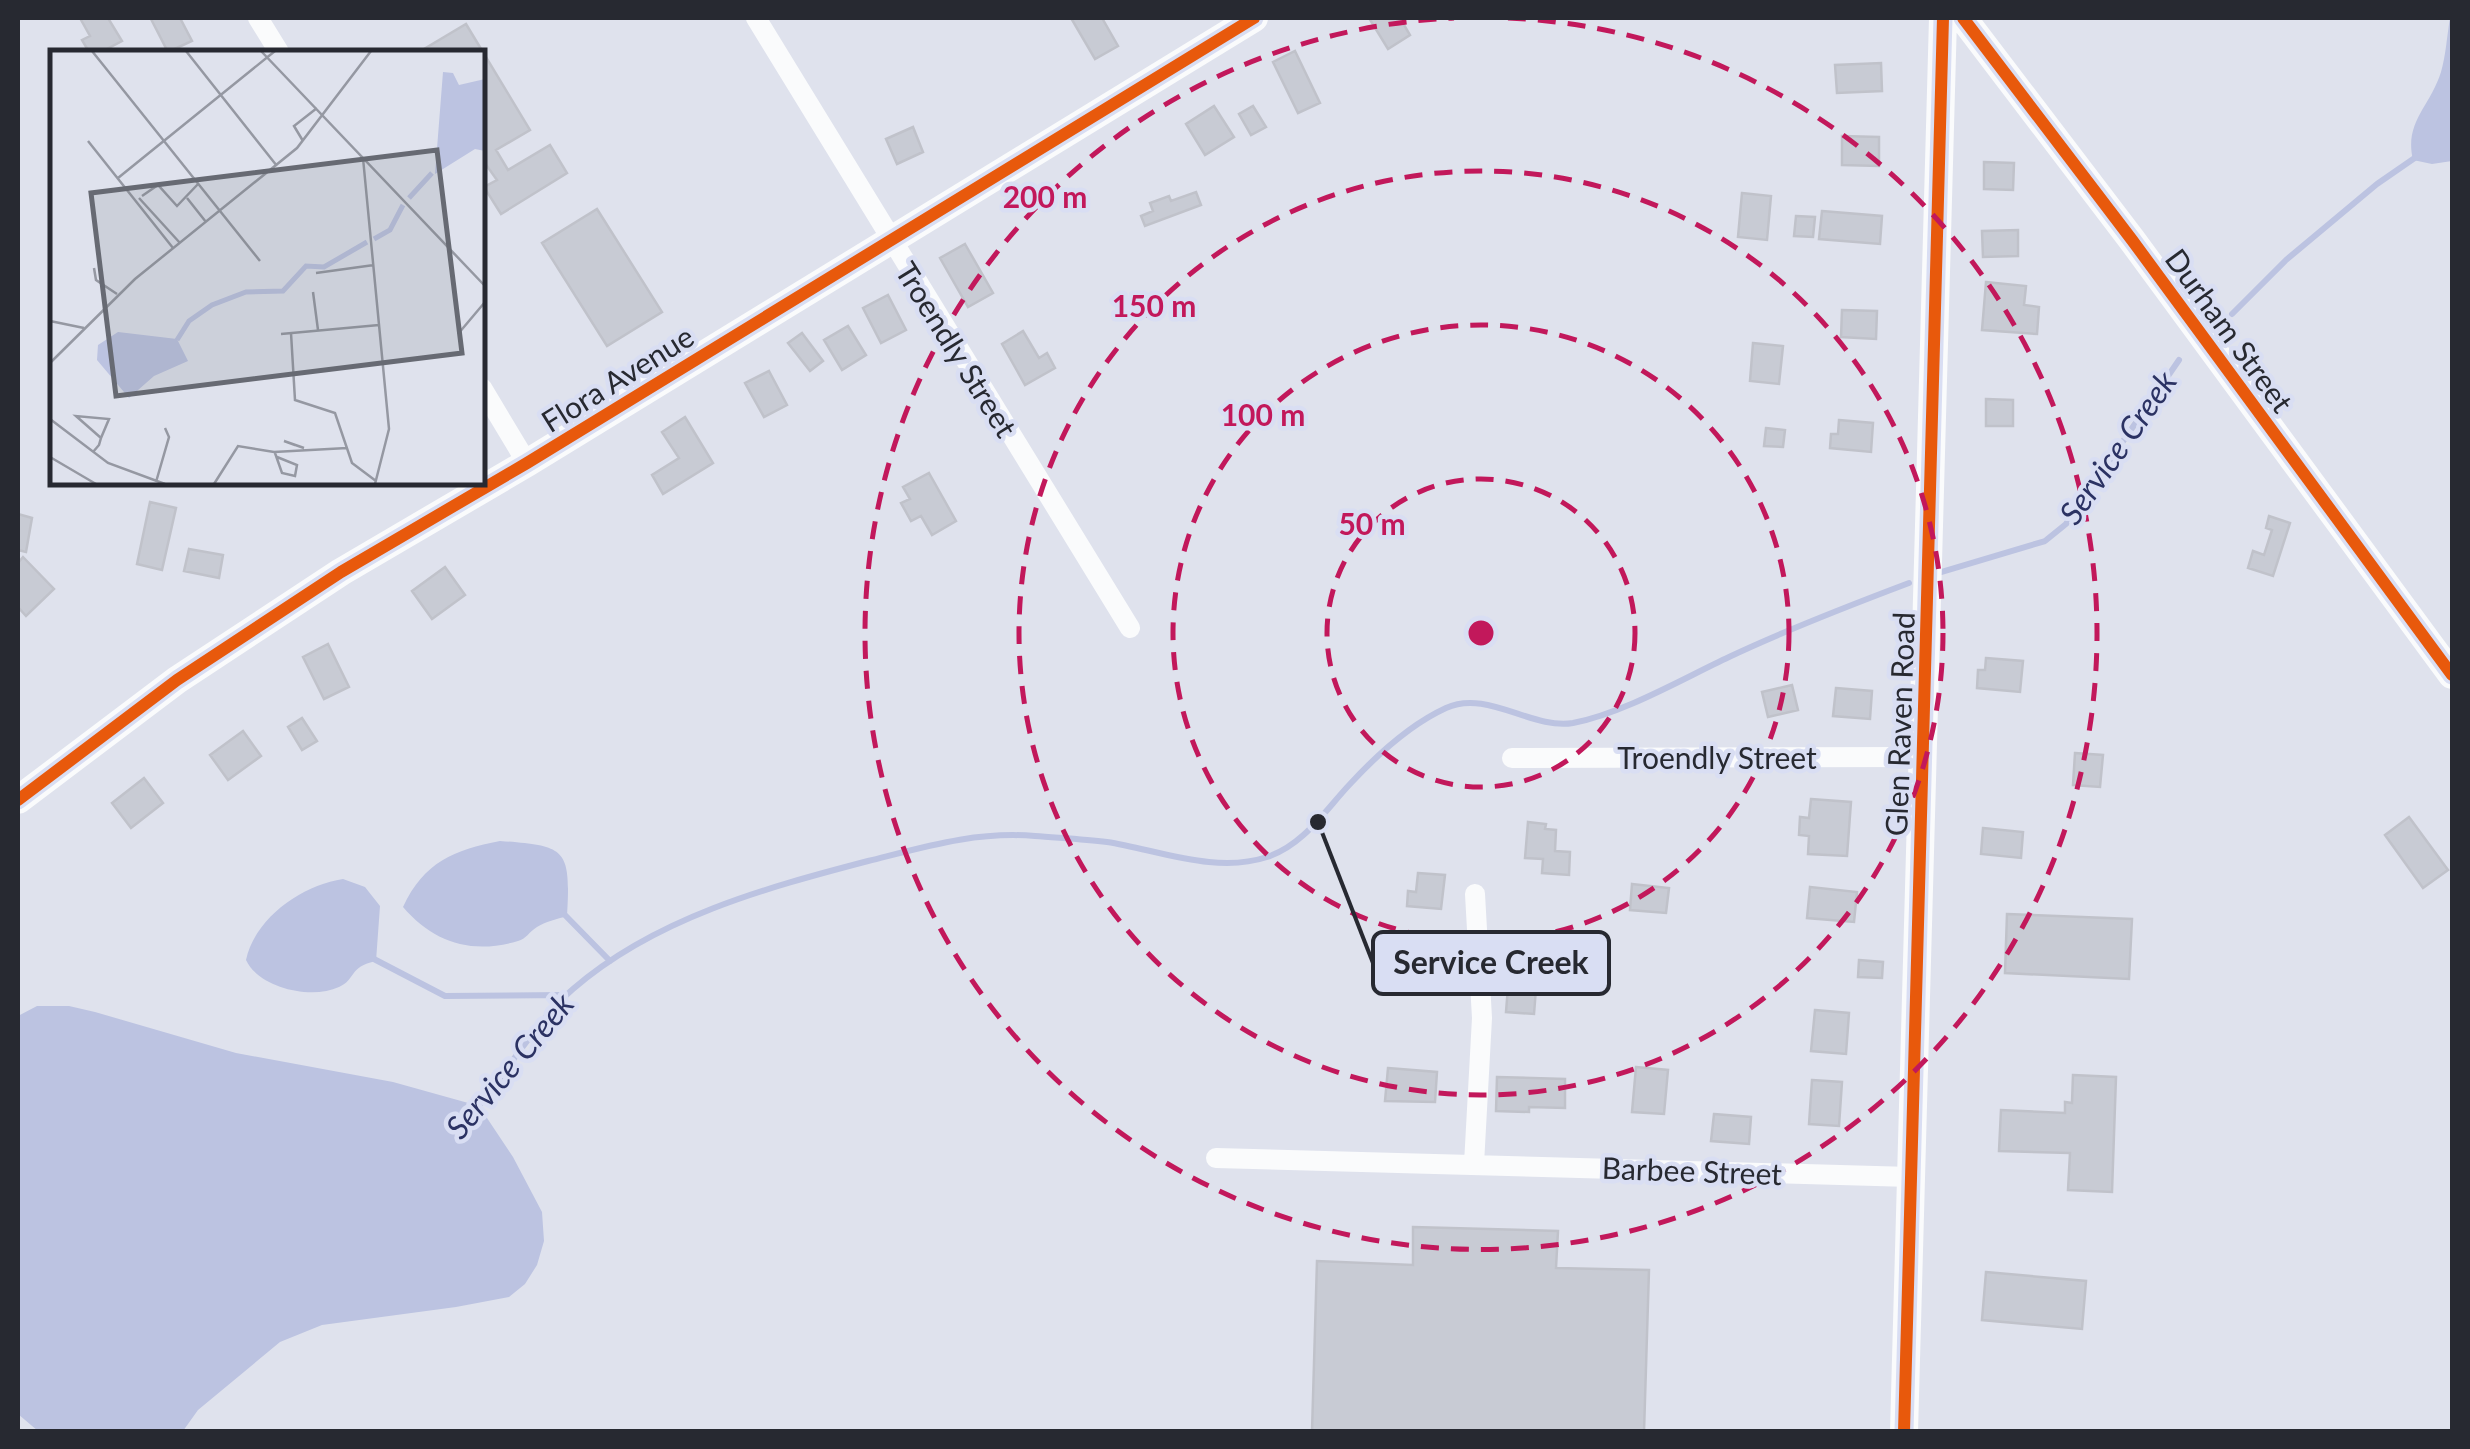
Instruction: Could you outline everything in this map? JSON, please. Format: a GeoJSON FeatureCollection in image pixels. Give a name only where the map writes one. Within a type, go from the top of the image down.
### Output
{"type":"FeatureCollection","features":[{"type":"Feature","properties":{"kind":"street"},"geometry":{"type":"LineString","coordinates":[[258,18],[279,50]]}},
{"type":"Feature","properties":{"kind":"street","name":"Troendly Street"},"geometry":{"type":"LineString","coordinates":[[756,18],[1130,628]]}},
{"type":"Feature","properties":{"kind":"street","name":"Flora Avenue"},"geometry":{"type":"LineString","coordinates":[[18,800],[231,642],[341,572],[1254,18]]}},
{"type":"Feature","properties":{"kind":"street","name":"Glen Raven Road"},"geometry":{"type":"LineString","coordinates":[[1904,1432],[1943,18]]}},
{"type":"Feature","properties":{"kind":"street","name":"Durham Street"},"geometry":{"type":"LineString","coordinates":[[1963,18],[2132,240],[2452,675]]}},
{"type":"Feature","properties":{"kind":"street"},"geometry":{"type":"LineString","coordinates":[[485,393],[527,462]]}},
{"type":"Feature","properties":{"kind":"street","name":"Troendly Street"},"geometry":{"type":"LineString","coordinates":[[1512,758],[1923,756]]}},
{"type":"Feature","properties":{"kind":"street"},"geometry":{"type":"LineString","coordinates":[[1474,894],[1482,1018],[1474,1164]]}},
{"type":"Feature","properties":{"kind":"street","name":"Barbee Street"},"geometry":{"type":"LineString","coordinates":[[1216,1158],[1911,1177]]}},
{"type":"Feature","properties":{"kind":"water"},"geometry":{"type":"Polygon","coordinates":[[[2450,18],[2452,161],[2432,164],[2413,160],[2412,135],[2441,72],[2450,18]]]}},
{"type":"Feature","properties":{"kind":"water"},"geometry":{"type":"Polygon","coordinates":[[[500,841],[539,845],[560,855],[568,876],[567,916],[540,925],[521,940],[484,947],[440,937],[403,907],[421,879],[442,860],[500,841]]]}},
{"type":"Feature","properties":{"kind":"water"},"geometry":{"type":"Polygon","coordinates":[[[343,879],[365,887],[380,906],[376,961],[356,970],[339,987],[314,992],[287,989],[253,970],[246,960],[259,930],[270,917],[312,888],[343,879]]]}},
{"type":"Feature","properties":{"kind":"water"},"geometry":{"type":"Polygon","coordinates":[[[37,1006],[69,1006],[236,1053],[393,1082],[479,1106],[513,1157],[542,1212],[544,1241],[537,1265],[525,1284],[509,1297],[322,1325],[280,1342],[198,1410],[183,1431],[38,1431],[18,1414],[18,1016],[37,1006]]]}},
{"type":"Feature","properties":{"kind":"building"},"geometry":{"type":"Polygon","coordinates":[[[80,18],[108,18],[122,41],[105,50],[88,50],[82,40],[90,36],[80,18]]]}},
{"type":"Feature","properties":{"kind":"building"},"geometry":{"type":"Polygon","coordinates":[[[180,18],[192,41],[167,50],[151,19],[180,18]]]}},
{"type":"Feature","properties":{"kind":"building"},"geometry":{"type":"Polygon","coordinates":[[[1071,18],[1102,18],[1118,46],[1095,59],[1071,18]]]}},
{"type":"Feature","properties":{"kind":"building"},"geometry":{"type":"Polygon","coordinates":[[[1369,18],[1400,18],[1410,35],[1388,49],[1369,18]]]}},
{"type":"Feature","properties":{"kind":"building"},"geometry":{"type":"Polygon","coordinates":[[[466,24],[482,50],[422,50],[466,24]]]}},
{"type":"Feature","properties":{"kind":"building"},"geometry":{"type":"Polygon","coordinates":[[[1295,51],[1320,103],[1298,113],[1273,62],[1295,51]]]}},
{"type":"Feature","properties":{"kind":"building"},"geometry":{"type":"Polygon","coordinates":[[[485,55],[530,130],[496,150],[508,170],[550,145],[567,173],[501,214],[485,189],[497,180],[485,163],[485,55]]]}},
{"type":"Feature","properties":{"kind":"building"},"geometry":{"type":"Polygon","coordinates":[[[1881,63],[1882,91],[1837,93],[1835,65],[1881,63]]]}},
{"type":"Feature","properties":{"kind":"building"},"geometry":{"type":"Polygon","coordinates":[[[1214,106],[1234,137],[1205,155],[1186,124],[1214,106]]]}},
{"type":"Feature","properties":{"kind":"building"},"geometry":{"type":"Polygon","coordinates":[[[1253,106],[1266,127],[1251,135],[1239,114],[1253,106]]]}},
{"type":"Feature","properties":{"kind":"building"},"geometry":{"type":"Polygon","coordinates":[[[913,127],[923,152],[897,164],[886,139],[913,127]]]}},
{"type":"Feature","properties":{"kind":"building"},"geometry":{"type":"Polygon","coordinates":[[[1842,136],[1879,137],[1879,166],[1842,165],[1842,136]]]}},
{"type":"Feature","properties":{"kind":"building"},"geometry":{"type":"Polygon","coordinates":[[[1984,162],[2014,163],[2013,190],[1984,189],[1984,162]]]}},
{"type":"Feature","properties":{"kind":"building"},"geometry":{"type":"Polygon","coordinates":[[[1196,192],[1201,205],[1145,226],[1141,216],[1153,211],[1150,203],[1196,192]]]}},
{"type":"Feature","properties":{"kind":"building"},"geometry":{"type":"Polygon","coordinates":[[[1742,193],[1771,196],[1767,240],[1738,237],[1742,193]]]}},
{"type":"Feature","properties":{"kind":"building"},"geometry":{"type":"Polygon","coordinates":[[[597,209],[662,312],[607,346],[542,243],[597,209]]]}},
{"type":"Feature","properties":{"kind":"building"},"geometry":{"type":"Polygon","coordinates":[[[1822,211],[1882,216],[1880,244],[1819,239],[1822,211]]]}},
{"type":"Feature","properties":{"kind":"building"},"geometry":{"type":"Polygon","coordinates":[[[1796,216],[1815,217],[1813,237],[1794,236],[1796,216]]]}},
{"type":"Feature","properties":{"kind":"building"},"geometry":{"type":"Polygon","coordinates":[[[2018,230],[2018,256],[1983,257],[1982,231],[2018,230]]]}},
{"type":"Feature","properties":{"kind":"building"},"geometry":{"type":"Polygon","coordinates":[[[965,244],[993,293],[968,307],[940,258],[965,244]]]}},
{"type":"Feature","properties":{"kind":"building"},"geometry":{"type":"Polygon","coordinates":[[[1986,282],[2026,286],[2024,305],[2039,307],[2037,334],[1982,330],[1986,282]]]}},
{"type":"Feature","properties":{"kind":"building"},"geometry":{"type":"Polygon","coordinates":[[[888,295],[906,330],[881,343],[863,308],[888,295]]]}},
{"type":"Feature","properties":{"kind":"building"},"geometry":{"type":"Polygon","coordinates":[[[1842,310],[1877,311],[1876,339],[1841,337],[1842,310]]]}},
{"type":"Feature","properties":{"kind":"building"},"geometry":{"type":"Polygon","coordinates":[[[848,326],[866,355],[842,370],[824,340],[848,326]]]}},
{"type":"Feature","properties":{"kind":"building"},"geometry":{"type":"Polygon","coordinates":[[[1023,331],[1039,358],[1047,353],[1055,368],[1025,385],[1002,344],[1023,331]]]}},
{"type":"Feature","properties":{"kind":"building"},"geometry":{"type":"Polygon","coordinates":[[[802,333],[823,361],[810,371],[788,343],[802,333]]]}},
{"type":"Feature","properties":{"kind":"building"},"geometry":{"type":"Polygon","coordinates":[[[1753,343],[1783,346],[1779,384],[1750,381],[1753,343]]]}},
{"type":"Feature","properties":{"kind":"building"},"geometry":{"type":"Polygon","coordinates":[[[769,371],[787,405],[764,417],[745,383],[769,371]]]}},
{"type":"Feature","properties":{"kind":"building"},"geometry":{"type":"Polygon","coordinates":[[[1986,399],[2013,400],[2013,426],[1986,426],[1986,399]]]}},
{"type":"Feature","properties":{"kind":"building"},"geometry":{"type":"Polygon","coordinates":[[[685,417],[713,463],[663,494],[652,475],[679,458],[662,432],[685,417]]]}},
{"type":"Feature","properties":{"kind":"building"},"geometry":{"type":"Polygon","coordinates":[[[1839,420],[1873,423],[1871,452],[1830,448],[1831,434],[1838,434],[1839,420]]]}},
{"type":"Feature","properties":{"kind":"building"},"geometry":{"type":"Polygon","coordinates":[[[1766,428],[1785,430],[1783,447],[1764,446],[1766,428]]]}},
{"type":"Feature","properties":{"kind":"building"},"geometry":{"type":"Polygon","coordinates":[[[929,473],[956,521],[932,535],[921,516],[911,521],[901,503],[910,499],[903,487],[929,473]]]}},
{"type":"Feature","properties":{"kind":"building"},"geometry":{"type":"Polygon","coordinates":[[[150,502],[176,508],[162,570],[137,564],[150,502]]]}},
{"type":"Feature","properties":{"kind":"building"},"geometry":{"type":"Polygon","coordinates":[[[18,514],[32,518],[26,552],[18,550],[18,514]]]}},
{"type":"Feature","properties":{"kind":"building"},"geometry":{"type":"Polygon","coordinates":[[[2269,516],[2290,523],[2273,576],[2248,568],[2253,551],[2264,555],[2272,530],[2266,528],[2269,516]]]}},
{"type":"Feature","properties":{"kind":"building"},"geometry":{"type":"Polygon","coordinates":[[[189,549],[223,555],[219,578],[184,571],[189,549]]]}},
{"type":"Feature","properties":{"kind":"building"},"geometry":{"type":"Polygon","coordinates":[[[23,557],[54,589],[26,616],[18,607],[18,563],[23,557]]]}},
{"type":"Feature","properties":{"kind":"building"},"geometry":{"type":"Polygon","coordinates":[[[445,567],[465,595],[432,619],[412,591],[445,567]]]}},
{"type":"Feature","properties":{"kind":"building"},"geometry":{"type":"Polygon","coordinates":[[[328,644],[349,687],[324,699],[303,657],[328,644]]]}},
{"type":"Feature","properties":{"kind":"building"},"geometry":{"type":"Polygon","coordinates":[[[1986,658],[2023,661],[2020,692],[1977,688],[1978,670],[1985,670],[1986,658]]]}},
{"type":"Feature","properties":{"kind":"building"},"geometry":{"type":"Polygon","coordinates":[[[1792,685],[1798,710],[1768,717],[1762,692],[1792,685]]]}},
{"type":"Feature","properties":{"kind":"building"},"geometry":{"type":"Polygon","coordinates":[[[1836,688],[1872,691],[1870,719],[1833,716],[1836,688]]]}},
{"type":"Feature","properties":{"kind":"building"},"geometry":{"type":"Polygon","coordinates":[[[302,718],[317,741],[302,750],[288,727],[302,718]]]}},
{"type":"Feature","properties":{"kind":"building"},"geometry":{"type":"Polygon","coordinates":[[[243,731],[261,756],[228,780],[210,755],[243,731]]]}},
{"type":"Feature","properties":{"kind":"building"},"geometry":{"type":"Polygon","coordinates":[[[2075,753],[2103,755],[2100,787],[2073,785],[2075,753]]]}},
{"type":"Feature","properties":{"kind":"building"},"geometry":{"type":"Polygon","coordinates":[[[144,778],[163,803],[131,828],[112,803],[144,778]]]}},
{"type":"Feature","properties":{"kind":"building"},"geometry":{"type":"Polygon","coordinates":[[[1811,799],[1851,802],[1847,856],[1808,854],[1809,836],[1799,835],[1800,817],[1809,818],[1811,799]]]}},
{"type":"Feature","properties":{"kind":"building"},"geometry":{"type":"Polygon","coordinates":[[[2409,817],[2448,870],[2423,888],[2385,835],[2409,817]]]}},
{"type":"Feature","properties":{"kind":"building"},"geometry":{"type":"Polygon","coordinates":[[[1528,822],[1546,824],[1545,829],[1556,830],[1555,851],[1570,852],[1569,875],[1542,873],[1543,859],[1525,858],[1528,822]]]}},
{"type":"Feature","properties":{"kind":"building"},"geometry":{"type":"Polygon","coordinates":[[[1983,828],[2023,832],[2021,858],[1981,854],[1983,828]]]}},
{"type":"Feature","properties":{"kind":"building"},"geometry":{"type":"Polygon","coordinates":[[[1418,873],[1445,875],[1441,909],[1407,906],[1408,891],[1416,892],[1418,873]]]}},
{"type":"Feature","properties":{"kind":"building"},"geometry":{"type":"Polygon","coordinates":[[[1632,884],[1669,888],[1666,913],[1630,910],[1632,884]]]}},
{"type":"Feature","properties":{"kind":"building"},"geometry":{"type":"Polygon","coordinates":[[[1810,887],[1857,892],[1854,922],[1807,918],[1810,887]]]}},
{"type":"Feature","properties":{"kind":"building"},"geometry":{"type":"Polygon","coordinates":[[[2007,914],[2132,919],[2129,979],[2005,973],[2007,914]]]}},
{"type":"Feature","properties":{"kind":"building"},"geometry":{"type":"Polygon","coordinates":[[[1859,960],[1883,962],[1882,978],[1858,977],[1859,960]]]}},
{"type":"Feature","properties":{"kind":"building"},"geometry":{"type":"Polygon","coordinates":[[[1509,974],[1537,976],[1534,1014],[1506,1012],[1509,974]]]}},
{"type":"Feature","properties":{"kind":"building"},"geometry":{"type":"Polygon","coordinates":[[[1815,1010],[1849,1013],[1846,1054],[1811,1051],[1815,1010]]]}},
{"type":"Feature","properties":{"kind":"building"},"geometry":{"type":"Polygon","coordinates":[[[1636,1067],[1668,1070],[1664,1114],[1632,1112],[1636,1067]]]}},
{"type":"Feature","properties":{"kind":"building"},"geometry":{"type":"Polygon","coordinates":[[[1388,1068],[1437,1072],[1435,1102],[1385,1101],[1388,1068]]]}},
{"type":"Feature","properties":{"kind":"building"},"geometry":{"type":"Polygon","coordinates":[[[2073,1075],[2116,1077],[2112,1192],[2068,1190],[2070,1153],[1999,1151],[2001,1110],[2065,1113],[2065,1102],[2072,1103],[2073,1075]]]}},
{"type":"Feature","properties":{"kind":"building"},"geometry":{"type":"Polygon","coordinates":[[[1497,1077],[1565,1079],[1565,1108],[1496,1111],[1497,1077]]]}},
{"type":"Feature","properties":{"kind":"building"},"geometry":{"type":"Polygon","coordinates":[[[1812,1080],[1842,1082],[1839,1126],[1809,1124],[1812,1080]]]}},
{"type":"Feature","properties":{"kind":"building"},"geometry":{"type":"Polygon","coordinates":[[[1714,1114],[1751,1117],[1749,1144],[1711,1141],[1714,1114]]]}},
{"type":"Feature","properties":{"kind":"building"},"geometry":{"type":"Polygon","coordinates":[[[1413,1227],[1558,1231],[1556,1268],[1649,1270],[1644,1432],[1312,1432],[1317,1261],[1413,1265],[1413,1227]]]}},
{"type":"Feature","properties":{"kind":"building"},"geometry":{"type":"Polygon","coordinates":[[[1986,1272],[2086,1281],[2082,1329],[1982,1320],[1986,1272]]]}},
{"type":"Feature","properties":{"kind":"waterway","name":"Service Creek"},"geometry":{"type":"LineString","coordinates":[[2232,314],[2286,260],[2377,184],[2419,155]]}},
{"type":"Feature","properties":{"kind":"waterway","name":"Service Creek"},"geometry":{"type":"LineString","coordinates":[[1941,572],[2045,541],[2066,524],[2179,360]]}},
{"type":"Feature","properties":{"kind":"waterway","name":"Service Creek"},"geometry":{"type":"LineString","coordinates":[[476,1109],[535,1030],[573,989],[639,943],[713,908],[868,861],[950,841],[992,836],[1107,842],[1207,862],[1248,862],[1267,857],[1303,835],[1395,741],[1446,708],[1477,703],[1557,724],[1592,718],[1773,637],[1909,583]]}},
{"type":"Feature","properties":{"kind":"waterway"},"geometry":{"type":"LineString","coordinates":[[562,912],[610,961]]}},
{"type":"Feature","properties":{"kind":"waterway"},"geometry":{"type":"LineString","coordinates":[[372,958],[445,996],[565,995]]}},
{"type":"Feature","properties":{"kind":"cycle path"},"geometry":{"type":"LineString","coordinates":[[18,800],[177,680],[341,572],[527,463],[1254,18]]}},
{"type":"Feature","properties":{"kind":"cycle path"},"geometry":{"type":"LineString","coordinates":[[1904,1432],[1943,18]]}},
{"type":"Feature","properties":{"kind":"cycle path"},"geometry":{"type":"LineString","coordinates":[[1963,18],[2132,240],[2452,675]]}},
{"type":"Feature","properties":{"kind":"place","name":"Service Creek"},"geometry":{"type":"Point","coordinates":[1318,822]}}]}
